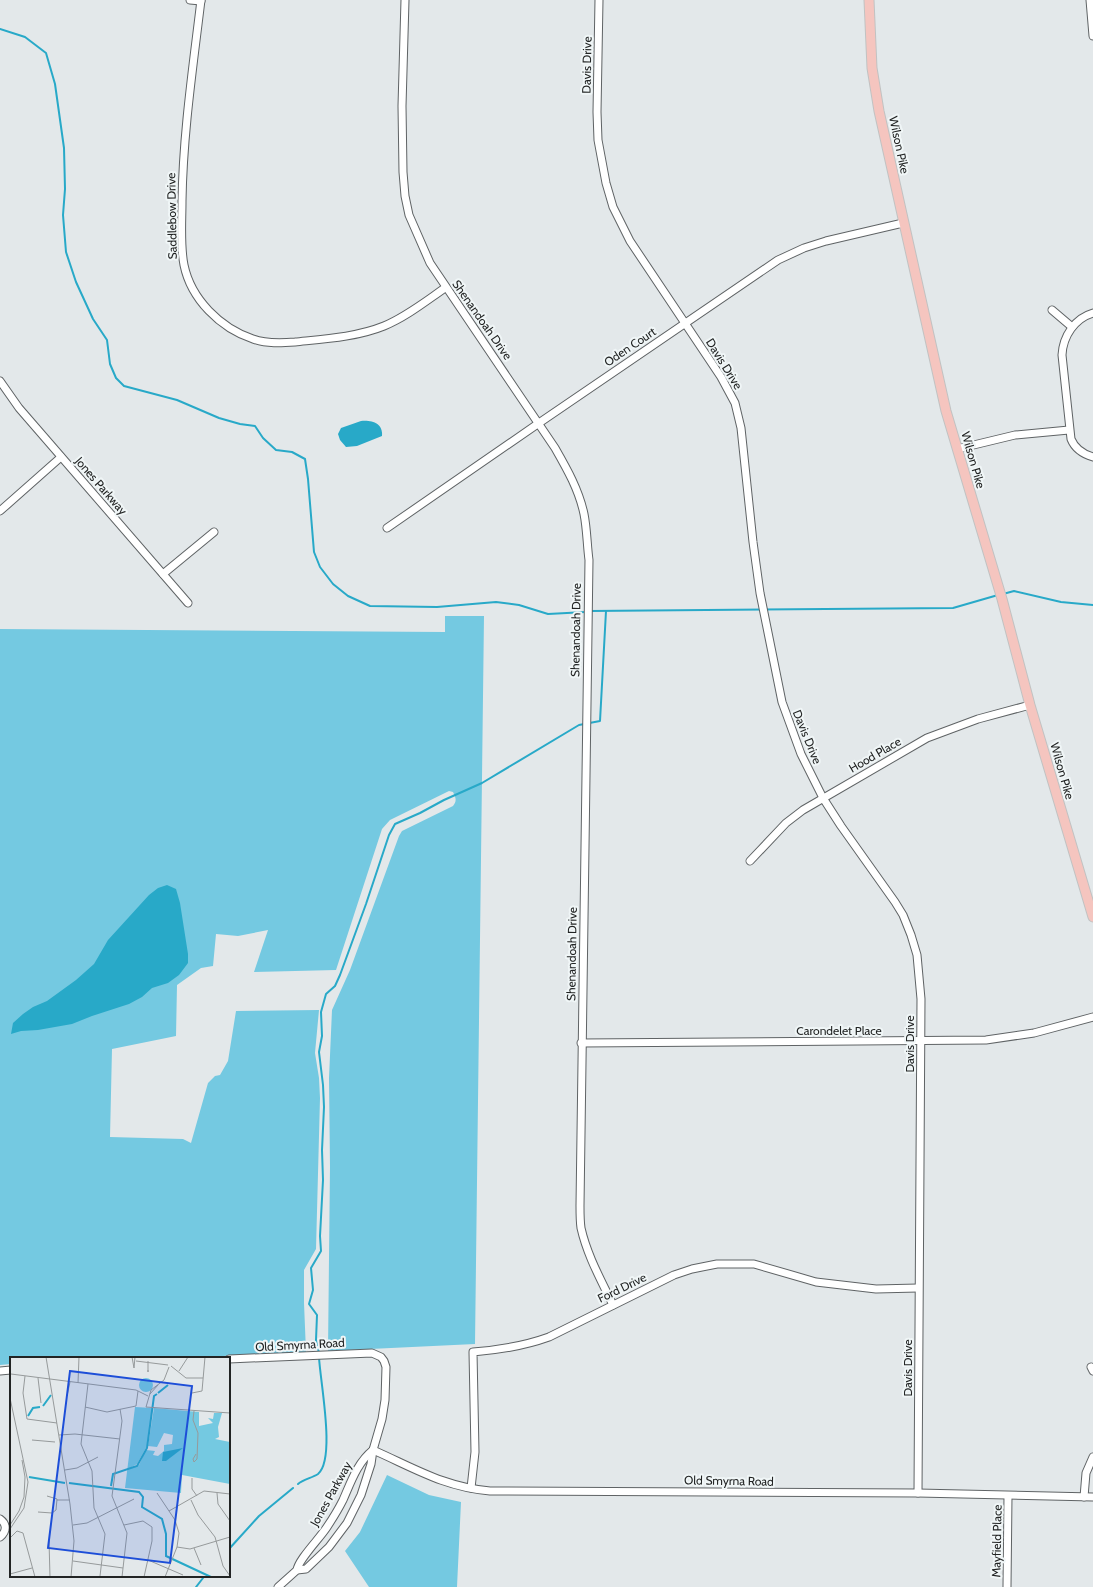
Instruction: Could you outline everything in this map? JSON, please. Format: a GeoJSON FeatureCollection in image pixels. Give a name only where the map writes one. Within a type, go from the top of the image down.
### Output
{"type":"FeatureCollection","features":[{"type":"Feature","properties":{"kind":"main road","name":"Wilson Pike"},"geometry":{"type":"LineString","coordinates":[[869,0],[872,68],[875,87],[903,223],[946,411],[1000,595],[1030,705],[1093,917]]}},
{"type":"Feature","properties":{"kind":"street"},"geometry":{"type":"LineString","coordinates":[[190,0],[201,1]]}},
{"type":"Feature","properties":{"kind":"street","name":"Shenandoah Drive"},"geometry":{"type":"LineString","coordinates":[[405,0],[402,106],[403,172],[405,196],[409,215],[430,263],[445,288],[539,423],[569,472],[584,513],[589,560],[581,1043],[581,1227],[590,1255],[613,1305]]}},
{"type":"Feature","properties":{"kind":"street","name":"Davis Drive"},"geometry":{"type":"LineString","coordinates":[[599,0],[598,140],[606,183],[613,207],[630,241],[721,377],[735,404],[741,428],[753,542],[762,606],[782,702],[801,754],[823,798],[895,902],[911,935],[917,955],[920,978],[921,1042],[918,1288],[918,1493]]}},
{"type":"Feature","properties":{"kind":"street"},"geometry":{"type":"LineString","coordinates":[[1090,0],[1093,36]]}},
{"type":"Feature","properties":{"kind":"street","name":"Saddlebow Drive"},"geometry":{"type":"LineString","coordinates":[[201,1],[182,168],[182,240],[184,265],[189,280],[212,315],[231,329],[254,340],[281,343],[308,341],[357,334],[384,326],[409,313],[445,288]]}},
{"type":"Feature","properties":{"kind":"street","name":"Oden Court"},"geometry":{"type":"LineString","coordinates":[[387,528],[778,260],[804,248],[860,232],[903,223]]}},
{"type":"Feature","properties":{"kind":"street"},"geometry":{"type":"LineString","coordinates":[[1052,310],[1072,327]]}},
{"type":"Feature","properties":{"kind":"street"},"geometry":{"type":"LineString","coordinates":[[1093,313],[1080,320],[1072,327],[1065,339],[1062,355],[1069,430],[1072,441],[1078,449],[1093,457]]}},
{"type":"Feature","properties":{"kind":"street","name":"Jones Parkway"},"geometry":{"type":"LineString","coordinates":[[0,381],[19,408],[188,603]]}},
{"type":"Feature","properties":{"kind":"street"},"geometry":{"type":"LineString","coordinates":[[957,449],[1015,435],[1069,430]]}},
{"type":"Feature","properties":{"kind":"street"},"geometry":{"type":"LineString","coordinates":[[0,511],[61,457]]}},
{"type":"Feature","properties":{"kind":"street"},"geometry":{"type":"LineString","coordinates":[[163,574],[214,532]]}},
{"type":"Feature","properties":{"kind":"street","name":"Hood Place"},"geometry":{"type":"LineString","coordinates":[[750,860],[786,822],[803,810],[926,738],[978,719],[1030,705]]}},
{"type":"Feature","properties":{"kind":"street","name":"Carondelet Place"},"geometry":{"type":"LineString","coordinates":[[581,1043],[921,1042],[986,1040],[1017,1037],[1093,1017]]}},
{"type":"Feature","properties":{"kind":"street","name":"Ford Drive"},"geometry":{"type":"LineString","coordinates":[[471,1488],[475,1448],[473,1352],[504,1349],[531,1344],[549,1337],[674,1275],[692,1269],[718,1264],[754,1264],[816,1282],[876,1289],[918,1288]]}},
{"type":"Feature","properties":{"kind":"street","name":"Jones Parkway"},"geometry":{"type":"LineString","coordinates":[[297,1570],[306,1569],[319,1558],[340,1535],[348,1523],[361,1495],[371,1464],[373,1450],[384,1409],[386,1367],[381,1357],[372,1353]]}},
{"type":"Feature","properties":{"kind":"street","name":"Old Smyrna Road"},"geometry":{"type":"LineString","coordinates":[[230,1359],[372,1353]]}},
{"type":"Feature","properties":{"kind":"street"},"geometry":{"type":"LineString","coordinates":[[0,1371],[10,1370]]}},
{"type":"Feature","properties":{"kind":"street","name":"Jones Parkway"},"geometry":{"type":"LineString","coordinates":[[278,1587],[297,1570],[300,1562],[338,1511],[359,1466],[365,1457],[373,1450]]}},
{"type":"Feature","properties":{"kind":"street","name":"Old Smyrna Road"},"geometry":{"type":"LineString","coordinates":[[373,1450],[439,1480],[471,1488],[503,1491],[918,1493],[1093,1497]]}},
{"type":"Feature","properties":{"kind":"street"},"geometry":{"type":"LineString","coordinates":[[1084,1497],[1086,1473],[1093,1457]]}},
{"type":"Feature","properties":{"kind":"street","name":"Mayfield Place"},"geometry":{"type":"LineString","coordinates":[[1007,1587],[1008,1496]]}},
{"type":"Feature","properties":{"kind":"street"},"geometry":{"type":"LineString","coordinates":[[0,1519],[4,1523],[5,1527],[4,1533],[0,1537]]}},
{"type":"Feature","properties":{"kind":"shaded area"},"geometry":{"type":"Polygon","coordinates":[[[361,421],[369,421],[379,425],[382,436],[357,446],[346,447],[340,440],[338,434],[341,428],[361,421]]]}},
{"type":"Feature","properties":{"kind":"shaded area"},"geometry":{"type":"Polygon","coordinates":[[[445,616],[484,616],[475,1344],[328,1351],[330,1167],[329,1078],[332,1010],[350,970],[399,836],[402,831],[453,806],[456,801],[453,792],[449,791],[390,820],[382,829],[336,970],[254,972],[268,930],[238,936],[216,934],[213,966],[201,968],[177,985],[176,1036],[112,1049],[110,1137],[183,1139],[191,1143],[208,1083],[215,1076],[220,1075],[228,1061],[236,1011],[319,1010],[315,1053],[319,1078],[320,1098],[316,1249],[304,1270],[306,1352],[172,1357],[10,1357],[10,1364],[0,1365],[0,629],[445,632],[445,616]]]}},
{"type":"Feature","properties":{"kind":"shaded area"},"geometry":{"type":"Polygon","coordinates":[[[167,885],[176,889],[180,903],[188,954],[188,963],[179,975],[168,983],[152,988],[142,997],[129,1004],[72,1024],[38,1030],[21,1031],[11,1034],[13,1023],[23,1014],[33,1007],[47,1001],[76,980],[94,964],[108,940],[149,895],[158,888],[167,885]]]}},
{"type":"Feature","properties":{"kind":"shaded area"},"geometry":{"type":"Polygon","coordinates":[[[387,1475],[429,1495],[461,1502],[457,1587],[369,1587],[345,1551],[360,1532],[387,1475]]]}},
{"type":"Feature","properties":{"kind":"waterway"},"geometry":{"type":"LineString","coordinates":[[0,29],[25,37],[46,53],[55,84],[64,148],[65,189],[63,215],[66,252],[76,282],[93,319],[107,340],[110,364],[116,378],[124,386],[177,400],[219,418],[240,424],[255,426],[263,438],[276,450],[292,452],[305,459],[314,552],[320,567],[333,584],[348,596],[370,606],[437,607],[496,602],[519,605],[548,614],[586,612]]}},
{"type":"Feature","properties":{"kind":"waterway"},"geometry":{"type":"LineString","coordinates":[[1003,594],[1014,591],[1061,602],[1093,605]]}},
{"type":"Feature","properties":{"kind":"waterway"},"geometry":{"type":"LineString","coordinates":[[590,611],[953,608],[998,595]]}},
{"type":"Feature","properties":{"kind":"waterway"},"geometry":{"type":"LineString","coordinates":[[319,1353],[316,1340],[317,1315],[309,1304],[313,1290],[311,1268],[321,1251],[320,1236],[323,1180],[322,1150],[324,1107],[319,1052],[322,1036],[321,1012],[326,994],[335,986],[340,975],[389,835],[395,824],[482,783],[579,725],[600,721],[606,611]]}},
{"type":"Feature","properties":{"kind":"waterway"},"geometry":{"type":"LineString","coordinates":[[298,1484],[318,1474],[323,1466],[326,1453],[326,1419],[319,1357]]}},
{"type":"Feature","properties":{"kind":"waterway"},"geometry":{"type":"LineString","coordinates":[[230,1548],[259,1516],[293,1488]]}},
{"type":"Feature","properties":{"kind":"waterway"},"geometry":{"type":"LineString","coordinates":[[196,1587],[203,1578]]}}]}
